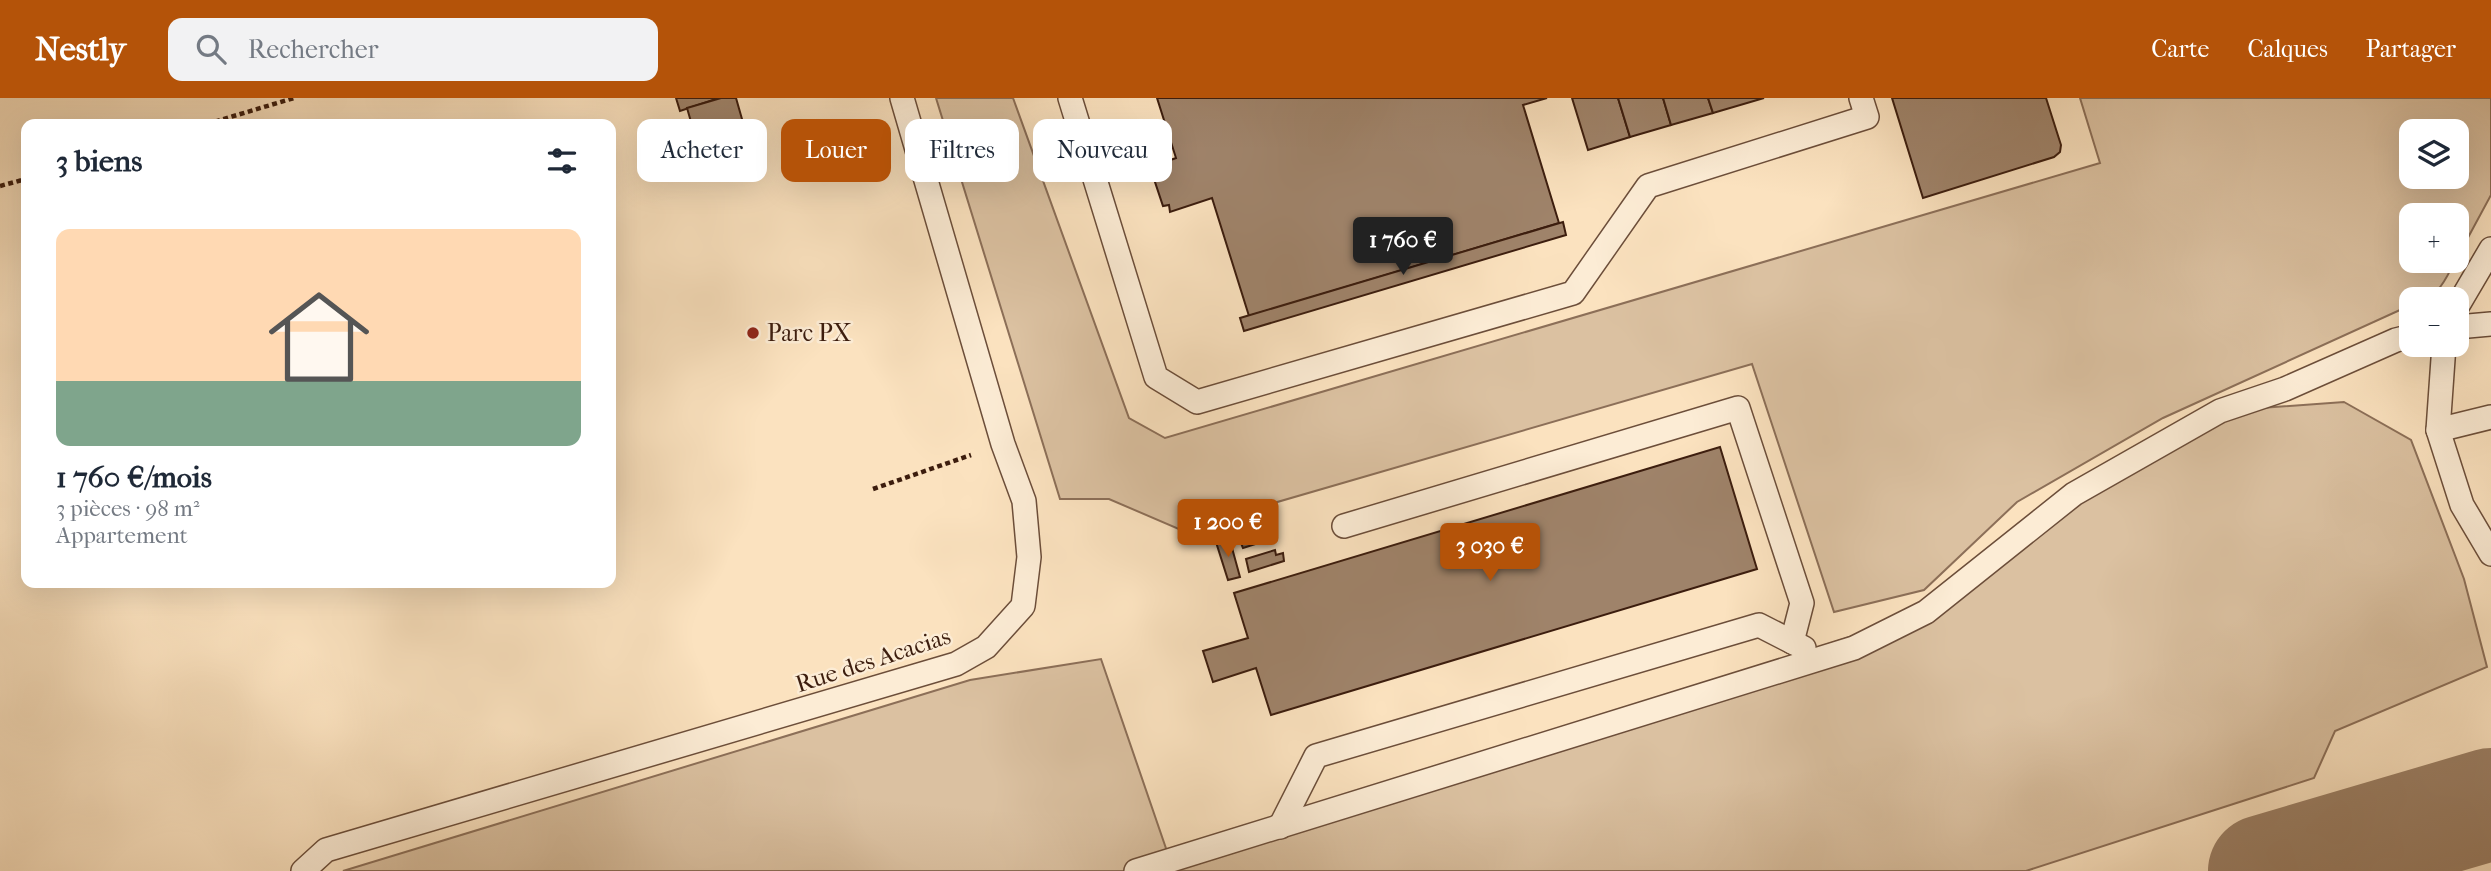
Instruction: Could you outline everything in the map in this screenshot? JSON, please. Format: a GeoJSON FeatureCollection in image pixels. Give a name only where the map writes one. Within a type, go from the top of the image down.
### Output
{"type":"FeatureCollection","features":[{"type":"Feature","properties":{"kind":"lane","name":"Rue des Acacias"},"geometry":{"type":"LineString","coordinates":[[303,871],[326,850],[956,664],[986,647],[1023,607],[1029,557],[1024,501],[1003,444],[902,98]]}},
{"type":"Feature","properties":{"kind":"lane"},"geometry":{"type":"LineString","coordinates":[[1070,98],[1156,377],[1197,402],[1573,292],[1648,186],[1867,117],[1861,98]]}},
{"type":"Feature","properties":{"kind":"lane"},"geometry":{"type":"LineString","coordinates":[[2469,287],[2491,249]]}},
{"type":"Feature","properties":{"kind":"lane"},"geometry":{"type":"LineString","coordinates":[[2469,326],[2491,324]]}},
{"type":"Feature","properties":{"kind":"lane"},"geometry":{"type":"LineString","coordinates":[[1136,871],[1854,648],[1926,612],[2074,494],[2220,411],[2285,389],[2399,339]]}},
{"type":"Feature","properties":{"kind":"lane"},"geometry":{"type":"LineString","coordinates":[[2443,357],[2438,430],[2462,505],[2491,554]]}},
{"type":"Feature","properties":{"kind":"lane"},"geometry":{"type":"LineString","coordinates":[[1344,526],[1738,408],[1802,603],[1793,642]]}},
{"type":"Feature","properties":{"kind":"lane"},"geometry":{"type":"LineString","coordinates":[[2438,430],[2491,417]]}},
{"type":"Feature","properties":{"kind":"lane"},"geometry":{"type":"LineString","coordinates":[[1280,827],[1316,756],[1759,625],[1824,658]]}},
{"type":"Feature","properties":{"kind":"path"},"geometry":{"type":"LineString","coordinates":[[224,119],[294,98]]}},
{"type":"Feature","properties":{"kind":"path"},"geometry":{"type":"LineString","coordinates":[[0,186],[21,180]]}},
{"type":"Feature","properties":{"kind":"path"},"geometry":{"type":"LineString","coordinates":[[873,489],[1003,444]]}},
{"type":"Feature","properties":{"kind":"shaded area"},"geometry":{"type":"Polygon","coordinates":[[[936,98],[1013,98],[1033,153],[1033,182],[1043,182],[1129,418],[1165,438],[2100,163],[2080,98],[2491,98],[2491,195],[2469,236],[2469,203],[2399,203],[2399,273],[2449,273],[2441,287],[2399,287],[2399,310],[2163,418],[2017,502],[1924,590],[1834,612],[1752,364],[1181,530],[1109,499],[1060,499],[962,182],[1019,182],[1019,119],[942,119],[936,98]]]}},
{"type":"Feature","properties":{"kind":"shaded area"},"geometry":{"type":"Polygon","coordinates":[[[2344,402],[2411,440],[2464,579],[2487,667],[2335,731],[2314,778],[2026,871],[343,871],[970,680],[1101,659],[1170,860],[1926,612],[2074,494],[2220,411],[2344,402]]]}},
{"type":"Feature","properties":{"kind":"building"},"geometry":{"type":"Polygon","coordinates":[[[676,98],[716,98],[716,99],[680,111],[676,98]]]}},
{"type":"Feature","properties":{"kind":"building"},"geometry":{"type":"Polygon","coordinates":[[[721,98],[736,98],[742,119],[690,119],[687,108],[721,98]]]}},
{"type":"Feature","properties":{"kind":"building"},"geometry":{"type":"Polygon","coordinates":[[[1157,98],[1547,98],[1523,105],[1559,223],[1249,316],[1212,198],[1170,212],[1169,205],[1163,206],[1155,182],[1172,182],[1172,159],[1176,158],[1172,145],[1172,119],[1164,119],[1157,98]]]}},
{"type":"Feature","properties":{"kind":"building"},"geometry":{"type":"Polygon","coordinates":[[[1572,98],[1618,98],[1630,137],[1588,150],[1572,98]]]}},
{"type":"Feature","properties":{"kind":"building"},"geometry":{"type":"Polygon","coordinates":[[[1618,98],[1663,98],[1671,125],[1630,137],[1618,98]]]}},
{"type":"Feature","properties":{"kind":"building"},"geometry":{"type":"Polygon","coordinates":[[[1663,98],[1708,98],[1713,113],[1671,125],[1663,98]]]}},
{"type":"Feature","properties":{"kind":"building"},"geometry":{"type":"Polygon","coordinates":[[[1708,98],[1764,98],[1713,113],[1708,98]]]}},
{"type":"Feature","properties":{"kind":"building"},"geometry":{"type":"Polygon","coordinates":[[[1892,98],[2046,98],[2061,145],[2060,152],[2054,157],[1923,198],[1892,98]]]}},
{"type":"Feature","properties":{"kind":"building"},"geometry":{"type":"Polygon","coordinates":[[[1563,222],[1566,235],[1244,331],[1240,318],[1563,222]]]}},
{"type":"Feature","properties":{"kind":"building"},"geometry":{"type":"Polygon","coordinates":[[[1720,447],[1757,569],[1271,715],[1256,668],[1213,682],[1203,651],[1248,638],[1234,593],[1720,447]]]}},
{"type":"Feature","properties":{"kind":"building"},"geometry":{"type":"Polygon","coordinates":[[[1259,536],[1262,542],[1243,548],[1240,541],[1259,536]]]}},
{"type":"Feature","properties":{"kind":"building"},"geometry":{"type":"Polygon","coordinates":[[[1229,537],[1240,577],[1228,580],[1216,542],[1229,537]]]}},
{"type":"Feature","properties":{"kind":"building"},"geometry":{"type":"Polygon","coordinates":[[[1275,550],[1276,555],[1283,553],[1284,561],[1249,572],[1246,559],[1275,550]]]}},
{"type":"Feature","properties":{"kind":"taxiway"},"geometry":{"type":"LineString","coordinates":[[2264,871],[2491,804]]}},
{"type":"Feature","properties":{"kind":"place","name":"Parc PX"},"geometry":{"type":"Point","coordinates":[753,333]}}]}
